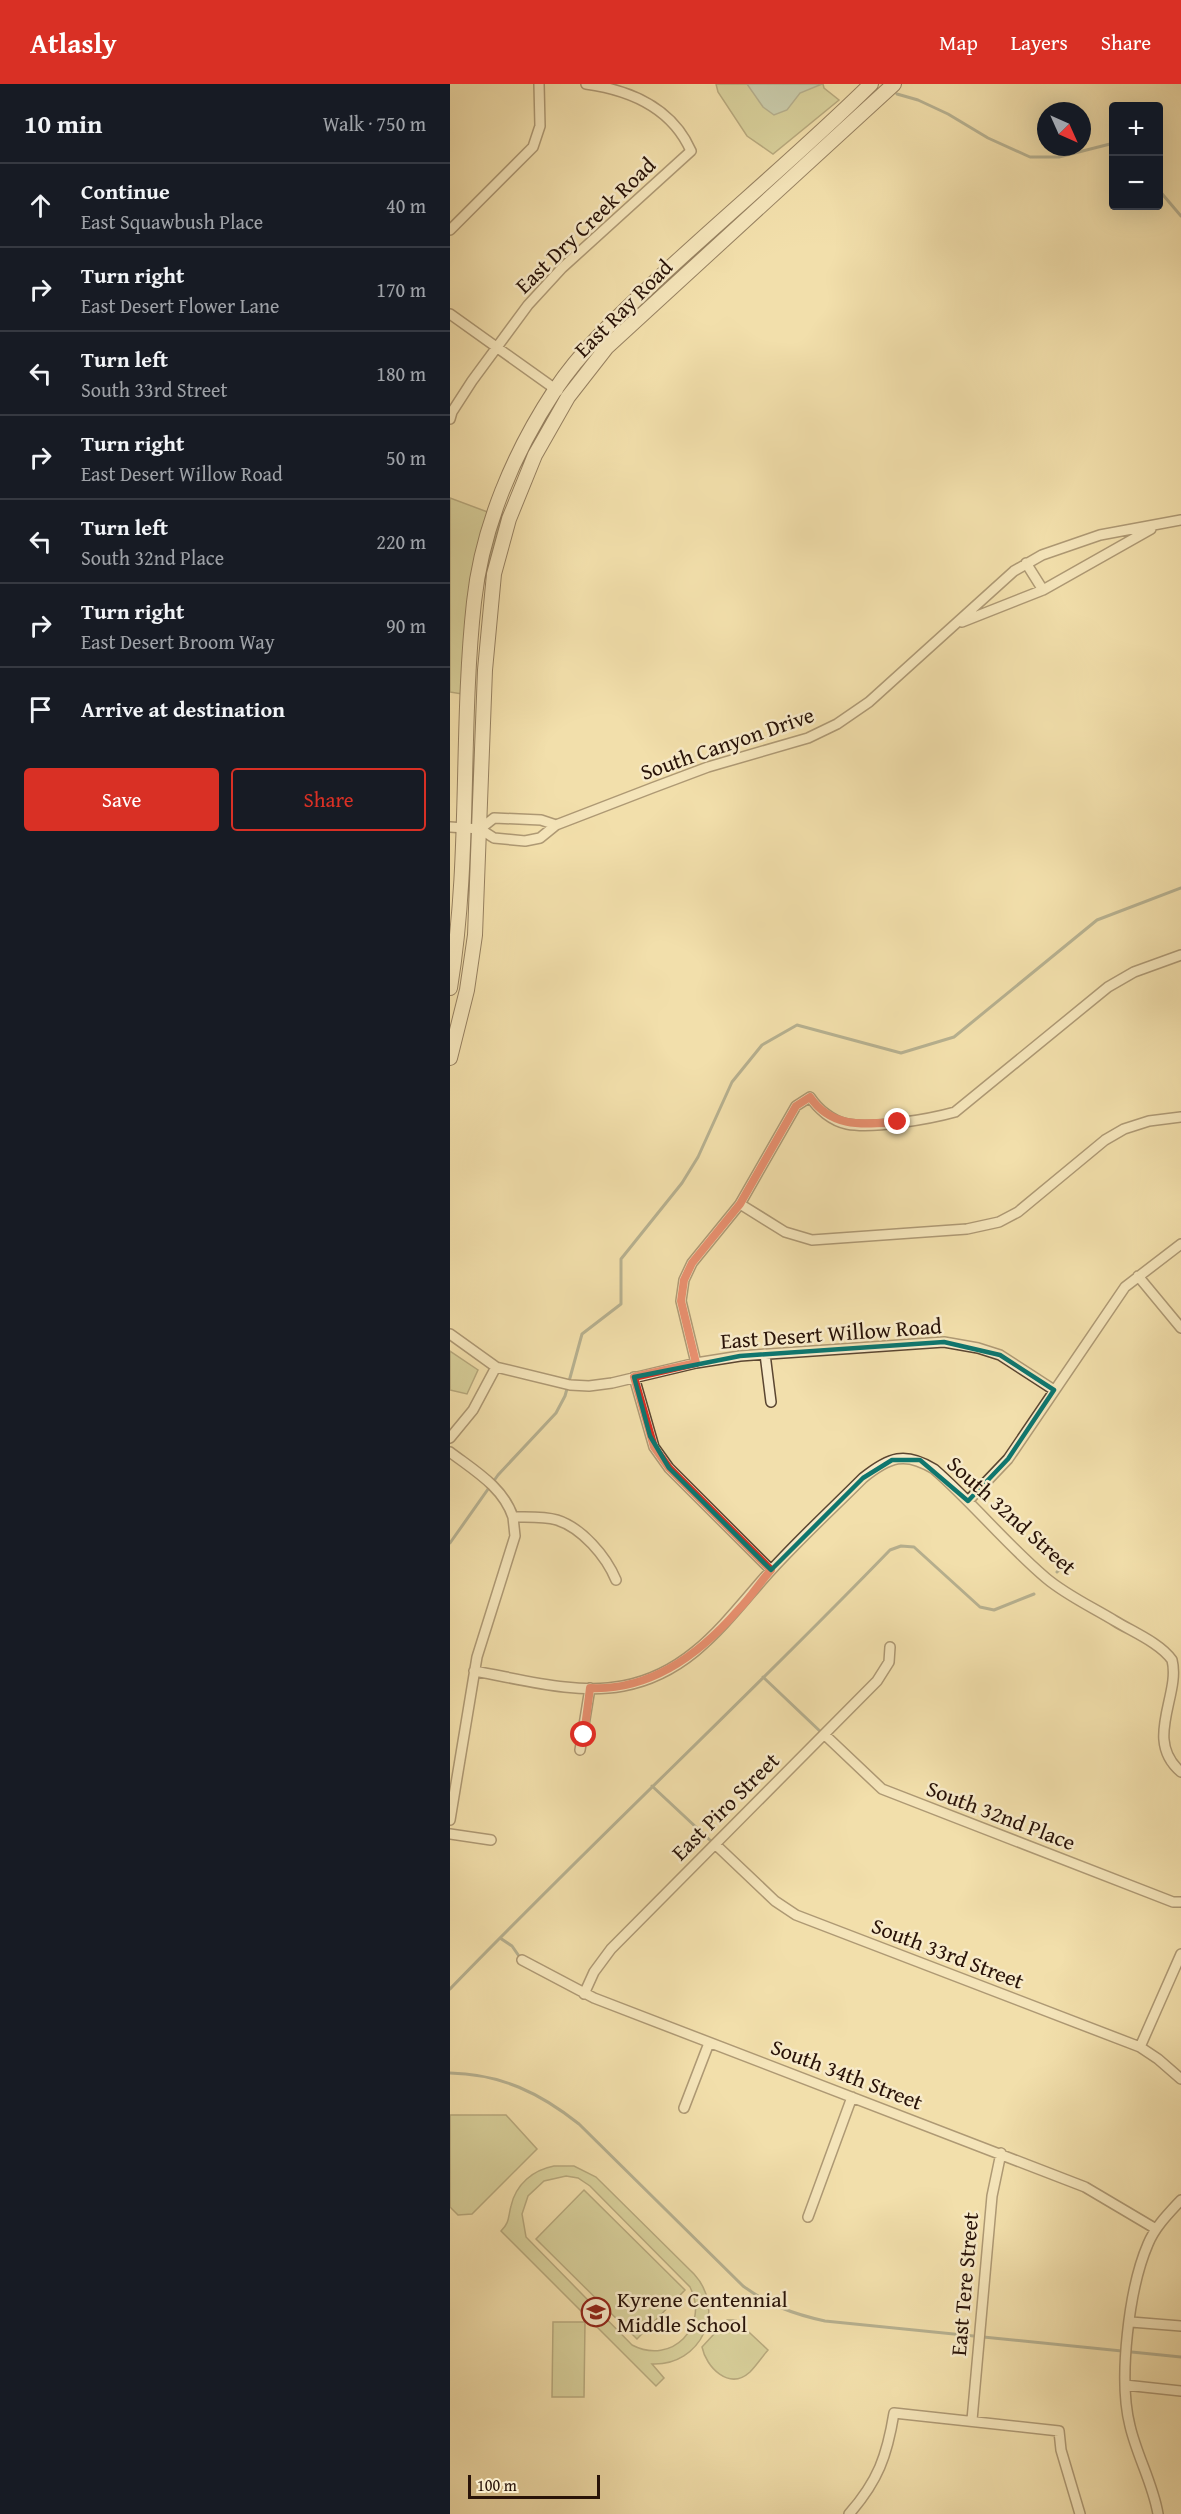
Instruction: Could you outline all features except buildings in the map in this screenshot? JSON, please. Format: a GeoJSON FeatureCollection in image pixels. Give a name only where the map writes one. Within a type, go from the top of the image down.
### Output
{"type":"FeatureCollection","features":[{"type":"Feature","properties":{"kind":"main road","name":"East Ray Road"},"geometry":{"type":"LineString","coordinates":[[450,1058],[475,935],[466,828],[469,668],[479,570],[502,493],[520,450],[556,389],[613,322],[871,84]]}},
{"type":"Feature","properties":{"kind":"main road","name":"East Ray Road"},"geometry":{"type":"LineString","coordinates":[[450,988],[459,927],[466,828],[494,574],[503,536],[529,469],[568,398],[615,340],[889,89]]}},
{"type":"Feature","properties":{"kind":"street"},"geometry":{"type":"LineString","coordinates":[[450,230],[533,147],[540,126],[539,84]]}},
{"type":"Feature","properties":{"kind":"street","name":"East Dry Creek Road"},"geometry":{"type":"LineString","coordinates":[[450,419],[452,412],[528,305],[562,268],[691,151],[683,135],[652,106],[637,97],[612,88],[586,84]]}},
{"type":"Feature","properties":{"kind":"street"},"geometry":{"type":"LineString","coordinates":[[450,314],[568,398]]}},
{"type":"Feature","properties":{"kind":"street","name":"South Canyon Drive"},"geometry":{"type":"LineString","coordinates":[[466,828],[494,838],[516,840],[540,838],[556,825],[708,767],[808,738],[837,724],[868,702],[952,628],[977,602],[1026,563],[1042,555],[1100,535],[1181,520]]}},
{"type":"Feature","properties":{"kind":"street","name":"South Canyon Drive"},"geometry":{"type":"LineString","coordinates":[[952,628],[969,618],[1043,590],[1157,525]]}},
{"type":"Feature","properties":{"kind":"street"},"geometry":{"type":"LineString","coordinates":[[1026,563],[1043,590]]}},
{"type":"Feature","properties":{"kind":"street"},"geometry":{"type":"LineString","coordinates":[[466,828],[494,818],[541,820],[556,825]]}},
{"type":"Feature","properties":{"kind":"street"},"geometry":{"type":"LineString","coordinates":[[516,819],[516,840]]}},
{"type":"Feature","properties":{"kind":"street"},"geometry":{"type":"LineString","coordinates":[[696,1363],[681,1301],[684,1280],[692,1263],[740,1204],[796,1106],[810,1097],[818,1109],[846,1124],[933,1118],[955,1112],[981,1094],[1108,987],[1134,972],[1181,955]]}},
{"type":"Feature","properties":{"kind":"street"},"geometry":{"type":"LineString","coordinates":[[740,1204],[785,1232],[812,1240],[982,1227],[1018,1212],[1105,1140],[1124,1129],[1149,1120],[1181,1117]]}},
{"type":"Feature","properties":{"kind":"street"},"geometry":{"type":"LineString","coordinates":[[968,1501],[1008,1459],[1112,1303],[1138,1276],[1181,1244]]}},
{"type":"Feature","properties":{"kind":"street"},"geometry":{"type":"LineString","coordinates":[[1138,1276],[1181,1328]]}},
{"type":"Feature","properties":{"kind":"street"},"geometry":{"type":"LineString","coordinates":[[450,1334],[496,1367],[473,1410],[450,1438]]}},
{"type":"Feature","properties":{"kind":"street","name":"East Desert Willow Road"},"geometry":{"type":"LineString","coordinates":[[496,1367],[548,1381],[589,1386],[696,1363],[765,1354],[944,1342],[978,1348],[1000,1355],[1054,1390]]}},
{"type":"Feature","properties":{"kind":"street"},"geometry":{"type":"LineString","coordinates":[[765,1354],[771,1402]]}},
{"type":"Feature","properties":{"kind":"street"},"geometry":{"type":"LineString","coordinates":[[474,1671],[590,1688],[622,1686],[647,1679],[673,1667],[703,1646],[740,1609],[771,1570],[669,1468],[654,1447],[634,1377]]}},
{"type":"Feature","properties":{"kind":"street"},"geometry":{"type":"LineString","coordinates":[[450,1452],[497,1489],[509,1505],[515,1536],[474,1671],[450,1820]]}},
{"type":"Feature","properties":{"kind":"street","name":"South 32nd Street"},"geometry":{"type":"LineString","coordinates":[[771,1570],[863,1478],[879,1465],[904,1457],[920,1460],[934,1469],[1055,1585],[1145,1640],[1171,1659],[1178,1671],[1179,1690],[1167,1730],[1166,1746],[1181,1772]]}},
{"type":"Feature","properties":{"kind":"street"},"geometry":{"type":"LineString","coordinates":[[513,1517],[556,1520],[573,1529],[608,1561],[616,1580]]}},
{"type":"Feature","properties":{"kind":"street","name":"East Piro Street"},"geometry":{"type":"LineString","coordinates":[[584,1994],[594,1972],[611,1949],[825,1735],[885,1671],[890,1647]]}},
{"type":"Feature","properties":{"kind":"street"},"geometry":{"type":"LineString","coordinates":[[580,1750],[590,1688]]}},
{"type":"Feature","properties":{"kind":"street","name":"South 32nd Place"},"geometry":{"type":"LineString","coordinates":[[825,1735],[882,1789],[1173,1902],[1181,1902]]}},
{"type":"Feature","properties":{"kind":"street"},"geometry":{"type":"LineString","coordinates":[[450,1742],[461,1745]]}},
{"type":"Feature","properties":{"kind":"street"},"geometry":{"type":"LineString","coordinates":[[450,1834],[490,1840]]}},
{"type":"Feature","properties":{"kind":"street","name":"South 33rd Street"},"geometry":{"type":"LineString","coordinates":[[715,1844],[775,1901],[796,1916],[1140,2047],[1181,2079]]}},
{"type":"Feature","properties":{"kind":"street"},"geometry":{"type":"LineString","coordinates":[[1140,2047],[1181,1954]]}},
{"type":"Feature","properties":{"kind":"street","name":"South 34th Street"},"geometry":{"type":"LineString","coordinates":[[522,1960],[584,1994],[1086,2187],[1132,2212],[1156,2229]]}},
{"type":"Feature","properties":{"kind":"street"},"geometry":{"type":"LineString","coordinates":[[684,2108],[709,2043]]}},
{"type":"Feature","properties":{"kind":"street"},"geometry":{"type":"LineString","coordinates":[[808,2217],[852,2097]]}},
{"type":"Feature","properties":{"kind":"street","name":"East Tere Street"},"geometry":{"type":"LineString","coordinates":[[972,2420],[992,2196],[1001,2153]]}},
{"type":"Feature","properties":{"kind":"street"},"geometry":{"type":"LineString","coordinates":[[1158,2514],[1130,2426],[1125,2385],[1128,2339],[1136,2275],[1148,2242],[1181,2200]]}},
{"type":"Feature","properties":{"kind":"street"},"geometry":{"type":"LineString","coordinates":[[1131,2322],[1181,2326]]}},
{"type":"Feature","properties":{"kind":"street"},"geometry":{"type":"LineString","coordinates":[[1125,2385],[1181,2391]]}},
{"type":"Feature","properties":{"kind":"street"},"geometry":{"type":"LineString","coordinates":[[849,2514],[875,2482],[888,2450],[894,2413],[1059,2431],[1061,2450],[1080,2514]]}},
{"type":"Feature","properties":{"kind":"highlighted area"},"geometry":{"type":"Polygon","coordinates":[[[944,1342],[1000,1355],[1054,1390],[1008,1459],[968,1501],[920,1460],[892,1460],[863,1478],[771,1570],[669,1468],[650,1436],[634,1377],[740,1356],[944,1342]]]}},
{"type":"Feature","properties":{"kind":"green space"},"geometry":{"type":"Polygon","coordinates":[[[716,84],[823,84],[824,88],[839,100],[773,154],[747,136],[718,92],[716,84]]]}},
{"type":"Feature","properties":{"kind":"green space"},"geometry":{"type":"Polygon","coordinates":[[[450,498],[501,517],[486,572],[462,694],[450,692],[450,498]]]}},
{"type":"Feature","properties":{"kind":"green space"},"geometry":{"type":"Polygon","coordinates":[[[450,1351],[478,1370],[467,1394],[450,1390],[450,1351]]]}},
{"type":"Feature","properties":{"kind":"green space"},"geometry":{"type":"Polygon","coordinates":[[[450,2115],[506,2115],[537,2149],[472,2214],[458,2215],[450,2207],[450,2115]]]}},
{"type":"Feature","properties":{"kind":"green space"},"geometry":{"type":"Polygon","coordinates":[[[574,2166],[596,2177],[694,2274],[704,2288],[708,2304],[708,2319],[704,2333],[696,2346],[684,2356],[669,2362],[652,2364],[664,2378],[656,2386],[501,2231],[507,2222],[513,2198],[521,2185],[526,2179],[546,2168],[574,2166]],[[566,2176],[544,2181],[528,2196],[522,2214],[526,2237],[632,2345],[647,2350],[661,2350],[673,2346],[684,2339],[695,2315],[695,2302],[690,2287],[590,2186],[578,2178],[566,2176]]]}},
{"type":"Feature","properties":{"kind":"green space"},"geometry":{"type":"Polygon","coordinates":[[[584,2190],[685,2290],[637,2339],[536,2239],[584,2190]]]}},
{"type":"Feature","properties":{"kind":"green space"},"geometry":{"type":"Polygon","coordinates":[[[727,2320],[736,2320],[768,2350],[750,2372],[734,2379],[727,2378],[713,2369],[702,2347],[727,2320]]]}},
{"type":"Feature","properties":{"kind":"green space"},"geometry":{"type":"Polygon","coordinates":[[[553,2322],[585,2322],[584,2397],[552,2397],[553,2322]]]}},
{"type":"Feature","properties":{"kind":"water"},"geometry":{"type":"Polygon","coordinates":[[[747,84],[822,84],[800,93],[787,110],[774,115],[763,107],[747,84]]]}},
{"type":"Feature","properties":{"kind":"waterway"},"geometry":{"type":"LineString","coordinates":[[897,94],[918,100],[948,114],[988,138],[1030,157],[1059,157],[1109,144]]}},
{"type":"Feature","properties":{"kind":"waterway"},"geometry":{"type":"LineString","coordinates":[[1163,195],[1181,216]]}},
{"type":"Feature","properties":{"kind":"waterway"},"geometry":{"type":"LineString","coordinates":[[450,1543],[498,1475],[556,1413],[565,1396],[582,1334],[621,1304],[621,1259],[682,1183],[698,1157],[732,1082],[762,1045],[797,1025],[901,1053],[954,1037],[1097,920],[1181,888]]}},
{"type":"Feature","properties":{"kind":"waterway"},"geometry":{"type":"LineString","coordinates":[[450,1989],[890,1550],[901,1546],[914,1547],[980,1607],[994,1610],[1034,1594]]}},
{"type":"Feature","properties":{"kind":"waterway"},"geometry":{"type":"LineString","coordinates":[[1057,1572],[1062,1567]]}},
{"type":"Feature","properties":{"kind":"waterway"},"geometry":{"type":"LineString","coordinates":[[763,1677],[823,1734]]}},
{"type":"Feature","properties":{"kind":"waterway"},"geometry":{"type":"LineString","coordinates":[[652,1786],[713,1843]]}},
{"type":"Feature","properties":{"kind":"waterway"},"geometry":{"type":"LineString","coordinates":[[500,1938],[512,1946],[521,1959]]}},
{"type":"Feature","properties":{"kind":"waterway"},"geometry":{"type":"LineString","coordinates":[[450,2073],[469,2074],[503,2081],[550,2103],[579,2124],[743,2286],[782,2308],[825,2321],[1181,2357]]}},
{"type":"Feature","properties":{"kind":"place","name":"Kyrene Centennial Middle School"},"geometry":{"type":"Point","coordinates":[596,2312]}},
{"type":"Feature","properties":{"kind":"route"},"geometry":{"type":"LineString","coordinates":[[584,1735],[590,1688],[622,1686],[647,1679],[673,1667],[703,1646],[740,1609],[771,1570],[669,1468],[654,1447],[634,1377],[696,1363],[681,1301],[684,1280],[692,1263],[740,1204],[796,1106],[810,1097],[818,1109],[846,1124],[898,1122]]}}]}
